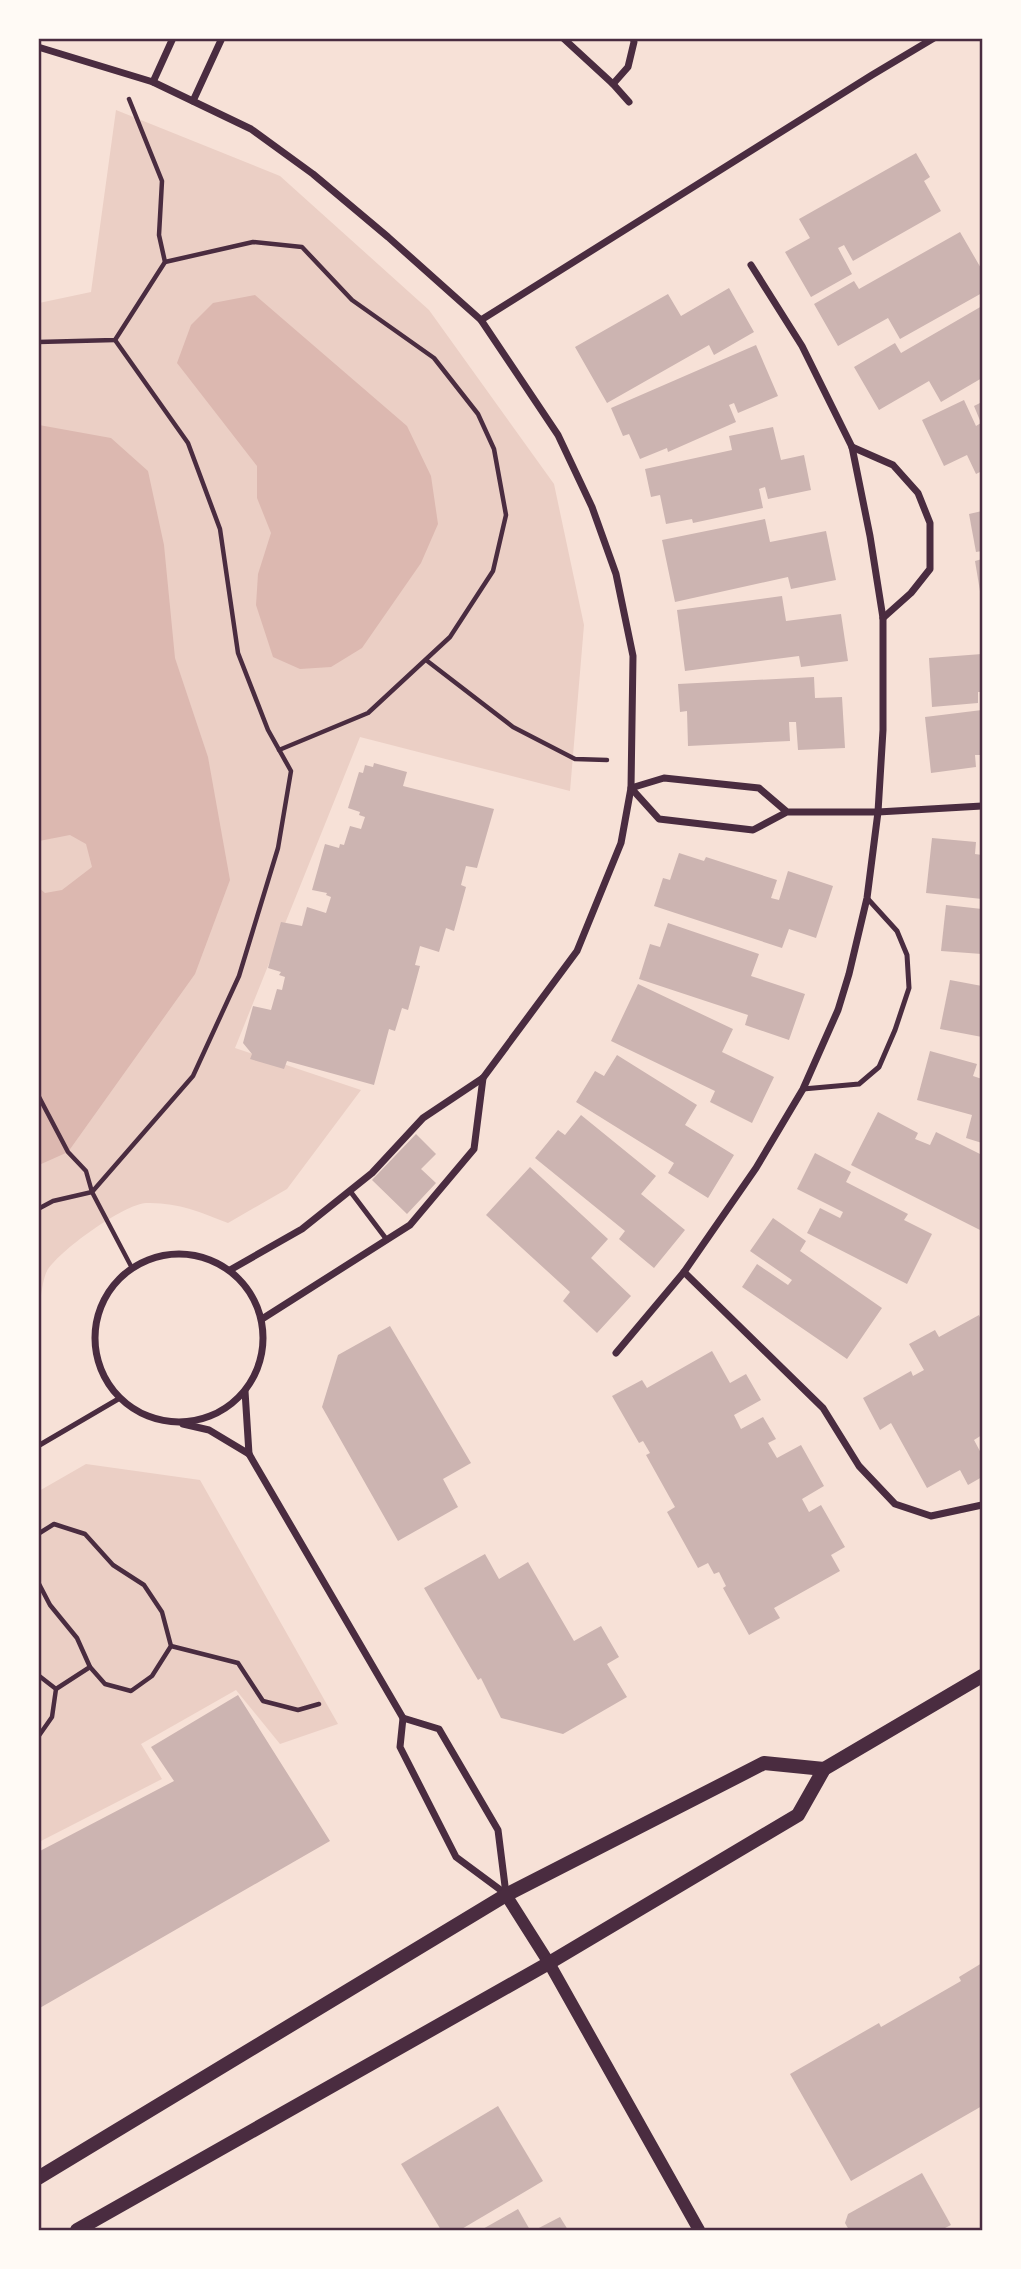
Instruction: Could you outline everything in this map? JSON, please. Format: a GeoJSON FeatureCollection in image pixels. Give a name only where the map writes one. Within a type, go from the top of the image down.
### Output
{"type":"FeatureCollection","features":[{"type":"Feature","properties":{"kind":"main road"},"geometry":{"type":"LineString","coordinates":[[77,2231],[549,1963],[798,1815],[824,1769],[982,1676]]}},
{"type":"Feature","properties":{"kind":"main road"},"geometry":{"type":"LineString","coordinates":[[38,2178],[506,1895],[764,1763],[824,1769]]}},
{"type":"Feature","properties":{"kind":"street"},"geometry":{"type":"LineString","coordinates":[[153,82],[173,38]]}},
{"type":"Feature","properties":{"kind":"street"},"geometry":{"type":"LineString","coordinates":[[193,101],[222,38]]}},
{"type":"Feature","properties":{"kind":"street"},"geometry":{"type":"LineString","coordinates":[[562,38],[629,102]]}},
{"type":"Feature","properties":{"kind":"street"},"geometry":{"type":"LineString","coordinates":[[613,84],[628,67],[633,38]]}},
{"type":"Feature","properties":{"kind":"street"},"geometry":{"type":"LineString","coordinates":[[481,320],[934,38]]}},
{"type":"Feature","properties":{"kind":"street"},"geometry":{"type":"LineString","coordinates":[[38,47],[153,82],[251,129],[313,174],[481,320],[558,435],[592,507],[616,574],[633,656],[631,788],[621,843],[577,951],[483,1078],[423,1118],[372,1173],[302,1229],[230,1270]]}},
{"type":"Feature","properties":{"kind":"street"},"geometry":{"type":"LineString","coordinates":[[616,1353],[684,1272],[756,1168],[803,1089],[838,1010],[849,974],[867,898],[878,812],[883,730],[883,618],[852,447],[802,346],[751,265]]}},
{"type":"Feature","properties":{"kind":"street"},"geometry":{"type":"LineString","coordinates":[[852,447],[893,465],[918,492],[930,523],[930,569],[911,593],[883,618]]}},
{"type":"Feature","properties":{"kind":"street"},"geometry":{"type":"LineString","coordinates":[[631,788],[664,778],[760,788],[787,812]]}},
{"type":"Feature","properties":{"kind":"street"},"geometry":{"type":"LineString","coordinates":[[631,788],[659,819],[753,830],[787,812],[878,812],[982,806]]}},
{"type":"Feature","properties":{"kind":"street"},"geometry":{"type":"LineString","coordinates":[[262,1320],[410,1225],[474,1149],[483,1078]]}},
{"type":"Feature","properties":{"kind":"street"},"geometry":{"type":"LineString","coordinates":[[176,1422],[216,1414],[232,1404],[245,1391],[262,1357],[262,1320],[251,1293],[230,1270],[202,1257],[181,1254],[151,1259],[132,1268],[117,1281],[106,1297],[96,1325],[95,1345],[99,1365],[107,1382],[120,1398],[145,1415],[209,1430],[249,1454]]}},
{"type":"Feature","properties":{"kind":"street"},"geometry":{"type":"LineString","coordinates":[[684,1272],[823,1408],[859,1466],[895,1504],[931,1516],[982,1505]]}},
{"type":"Feature","properties":{"kind":"street"},"geometry":{"type":"LineString","coordinates":[[245,1391],[249,1454],[403,1718],[400,1747],[456,1857],[506,1895],[549,1963],[699,2231]]}},
{"type":"Feature","properties":{"kind":"street"},"geometry":{"type":"LineString","coordinates":[[403,1718],[439,1729],[492,1818],[498,1830],[506,1895]]}},
{"type":"Feature","properties":{"kind":"lane"},"geometry":{"type":"LineString","coordinates":[[803,1089],[859,1084],[879,1067],[909,988],[907,955],[897,931],[867,898]]}},
{"type":"Feature","properties":{"kind":"lane"},"geometry":{"type":"LineString","coordinates":[[351,1191],[387,1240]]}},
{"type":"Feature","properties":{"kind":"lane"},"geometry":{"type":"LineString","coordinates":[[38,1446],[120,1398]]}},
{"type":"Feature","properties":{"kind":"path"},"geometry":{"type":"LineString","coordinates":[[118,72],[162,181],[159,235],[165,262]]}},
{"type":"Feature","properties":{"kind":"path"},"geometry":{"type":"LineString","coordinates":[[115,340],[165,262],[253,242],[302,247],[352,300],[434,358],[478,414],[494,449],[506,515],[493,571],[450,637],[368,713],[279,750]]}},
{"type":"Feature","properties":{"kind":"path"},"geometry":{"type":"LineString","coordinates":[[38,342],[115,340]]}},
{"type":"Feature","properties":{"kind":"path"},"geometry":{"type":"LineString","coordinates":[[38,1209],[53,1201],[92,1192],[193,1076],[239,976],[278,848],[291,771],[268,730],[239,653],[220,529],[188,443],[115,340]]}},
{"type":"Feature","properties":{"kind":"path"},"geometry":{"type":"LineString","coordinates":[[426,660],[513,727],[575,760],[632,761]]}},
{"type":"Feature","properties":{"kind":"path"},"geometry":{"type":"LineString","coordinates":[[38,1095],[68,1152],[86,1171],[92,1192],[132,1268]]}},
{"type":"Feature","properties":{"kind":"path"},"geometry":{"type":"LineString","coordinates":[[38,1534],[54,1524],[85,1534],[113,1565],[144,1585],[162,1612],[171,1646],[152,1676],[131,1691],[105,1684],[90,1667],[77,1638],[50,1605],[38,1582]]}},
{"type":"Feature","properties":{"kind":"path"},"geometry":{"type":"LineString","coordinates":[[171,1646],[237,1663],[263,1701],[298,1710],[319,1704]]}},
{"type":"Feature","properties":{"kind":"path"},"geometry":{"type":"LineString","coordinates":[[38,1737],[52,1717],[56,1689],[90,1667]]}},
{"type":"Feature","properties":{"kind":"path"},"geometry":{"type":"LineString","coordinates":[[38,1675],[56,1689]]}},
{"type":"Feature","properties":{"kind":"shaded area"},"geometry":{"type":"Polygon","coordinates":[[[116,110],[280,176],[429,310],[554,484],[584,625],[570,791],[360,737],[235,1048],[361,1090],[287,1189],[228,1223],[168,1204],[136,1205],[91,1231],[52,1264],[46,1273],[39,1309],[39,303],[91,292],[116,110]]]}},
{"type":"Feature","properties":{"kind":"shaded area"},"geometry":{"type":"Polygon","coordinates":[[[255,295],[407,426],[431,476],[438,524],[421,563],[362,648],[331,667],[300,669],[273,657],[256,605],[258,574],[271,533],[257,498],[257,466],[177,363],[191,325],[213,303],[255,295]]]}},
{"type":"Feature","properties":{"kind":"shaded area"},"geometry":{"type":"Polygon","coordinates":[[[39,425],[111,438],[148,471],[164,545],[175,658],[208,757],[230,880],[195,974],[68,1152],[39,1165],[39,888],[45,893],[62,890],[92,867],[86,844],[70,835],[39,841],[39,425]]]}},
{"type":"Feature","properties":{"kind":"shaded area"},"geometry":{"type":"Polygon","coordinates":[[[86,1464],[200,1480],[338,1724],[280,1744],[236,1690],[141,1744],[162,1779],[39,1842],[39,1491],[86,1464]]]}},
{"type":"Feature","properties":{"kind":"building"},"geometry":{"type":"Polygon","coordinates":[[[916,153],[930,177],[924,181],[941,211],[853,261],[844,245],[838,248],[852,274],[811,297],[785,252],[810,238],[799,219],[916,153]]]}},
{"type":"Feature","properties":{"kind":"building"},"geometry":{"type":"Polygon","coordinates":[[[960,232],[982,270],[982,293],[900,339],[888,318],[838,346],[814,304],[854,281],[859,289],[960,232]]]}},
{"type":"Feature","properties":{"kind":"building"},"geometry":{"type":"Polygon","coordinates":[[[729,288],[754,332],[714,355],[709,345],[607,403],[575,347],[668,294],[681,316],[729,288]]]}},
{"type":"Feature","properties":{"kind":"building"},"geometry":{"type":"Polygon","coordinates":[[[982,306],[982,378],[941,402],[929,381],[879,410],[854,367],[895,343],[901,353],[982,306]]]}},
{"type":"Feature","properties":{"kind":"building"},"geometry":{"type":"Polygon","coordinates":[[[756,345],[778,396],[738,413],[734,403],[729,405],[736,422],[668,452],[667,448],[640,459],[629,434],[623,436],[611,408],[756,345]]]}},
{"type":"Feature","properties":{"kind":"building"},"geometry":{"type":"Polygon","coordinates":[[[964,400],[976,426],[981,423],[974,406],[982,402],[982,471],[976,474],[967,455],[944,466],[922,420],[964,400]]]}},
{"type":"Feature","properties":{"kind":"building"},"geometry":{"type":"Polygon","coordinates":[[[773,427],[781,460],[804,455],[811,490],[768,499],[765,487],[759,489],[763,508],[693,523],[692,519],[666,524],[660,495],[651,497],[645,469],[732,450],[729,436],[773,427]]]}},
{"type":"Feature","properties":{"kind":"building"},"geometry":{"type":"Polygon","coordinates":[[[982,511],[982,551],[976,552],[969,514],[982,511]]]}},
{"type":"Feature","properties":{"kind":"building"},"geometry":{"type":"Polygon","coordinates":[[[765,519],[770,542],[826,531],[836,580],[791,589],[788,577],[675,602],[662,540],[765,519]]]}},
{"type":"Feature","properties":{"kind":"building"},"geometry":{"type":"Polygon","coordinates":[[[982,559],[982,597],[981,597],[975,561],[982,559]]]}},
{"type":"Feature","properties":{"kind":"building"},"geometry":{"type":"Polygon","coordinates":[[[782,596],[786,621],[841,614],[848,661],[801,667],[799,656],[685,671],[677,610],[782,596]]]}},
{"type":"Feature","properties":{"kind":"building"},"geometry":{"type":"Polygon","coordinates":[[[982,654],[982,692],[978,692],[978,703],[932,707],[929,658],[982,654]]]}},
{"type":"Feature","properties":{"kind":"building"},"geometry":{"type":"Polygon","coordinates":[[[814,677],[815,698],[842,697],[845,748],[798,750],[796,722],[789,722],[790,741],[688,746],[687,711],[680,712],[678,684],[814,677]]]}},
{"type":"Feature","properties":{"kind":"building"},"geometry":{"type":"Polygon","coordinates":[[[982,710],[982,755],[975,755],[976,767],[931,773],[925,717],[982,710]]]}},
{"type":"Feature","properties":{"kind":"building"},"geometry":{"type":"Polygon","coordinates":[[[374,763],[407,772],[403,786],[494,809],[477,868],[466,866],[461,885],[466,887],[454,931],[446,928],[439,952],[420,946],[415,965],[420,966],[408,1010],[402,1008],[395,1031],[389,1029],[374,1085],[287,1061],[284,1069],[250,1059],[252,1054],[243,1043],[253,1006],[271,1010],[277,989],[282,990],[285,977],[279,975],[281,972],[268,968],[281,922],[302,926],[307,907],[326,913],[331,897],[326,895],[327,893],[312,890],[325,844],[339,848],[340,844],[344,845],[350,826],[361,829],[365,817],[348,808],[359,772],[363,773],[365,765],[373,767],[374,763]]]}},
{"type":"Feature","properties":{"kind":"building"},"geometry":{"type":"Polygon","coordinates":[[[932,838],[976,842],[975,854],[982,855],[982,899],[926,893],[932,838]]]}},
{"type":"Feature","properties":{"kind":"building"},"geometry":{"type":"Polygon","coordinates":[[[679,853],[704,861],[706,857],[777,880],[771,898],[779,900],[788,871],[833,886],[816,938],[789,929],[782,948],[654,906],[663,878],[670,880],[679,853]]]}},
{"type":"Feature","properties":{"kind":"building"},"geometry":{"type":"Polygon","coordinates":[[[946,905],[982,909],[982,954],[941,951],[946,905]]]}},
{"type":"Feature","properties":{"kind":"building"},"geometry":{"type":"Polygon","coordinates":[[[668,923],[759,954],[751,976],[805,994],[789,1040],[745,1025],[748,1015],[639,979],[650,944],[660,947],[668,923]]]}},
{"type":"Feature","properties":{"kind":"building"},"geometry":{"type":"Polygon","coordinates":[[[950,980],[982,986],[982,1037],[940,1029],[950,980]]]}},
{"type":"Feature","properties":{"kind":"building"},"geometry":{"type":"Polygon","coordinates":[[[638,984],[733,1029],[722,1052],[774,1077],[752,1123],[710,1102],[715,1091],[611,1041],[638,984]]]}},
{"type":"Feature","properties":{"kind":"building"},"geometry":{"type":"Polygon","coordinates":[[[930,1051],[977,1064],[973,1076],[982,1079],[982,1143],[966,1138],[972,1115],[917,1100],[930,1051]]]}},
{"type":"Feature","properties":{"kind":"building"},"geometry":{"type":"Polygon","coordinates":[[[617,1055],[697,1105],[685,1125],[734,1155],[708,1198],[668,1173],[674,1163],[576,1102],[595,1071],[604,1076],[617,1055]]]}},
{"type":"Feature","properties":{"kind":"building"},"geometry":{"type":"Polygon","coordinates":[[[878,1112],[918,1133],[915,1139],[930,1145],[936,1132],[982,1155],[982,1231],[851,1165],[878,1112]]]}},
{"type":"Feature","properties":{"kind":"building"},"geometry":{"type":"Polygon","coordinates":[[[581,1115],[656,1176],[641,1194],[685,1230],[654,1268],[619,1239],[625,1231],[535,1158],[558,1130],[565,1135],[581,1115]]]}},
{"type":"Feature","properties":{"kind":"building"},"geometry":{"type":"Polygon","coordinates":[[[416,1134],[436,1154],[421,1169],[436,1183],[407,1214],[372,1180],[416,1134]]]}},
{"type":"Feature","properties":{"kind":"building"},"geometry":{"type":"Polygon","coordinates":[[[815,1153],[851,1172],[846,1182],[908,1214],[904,1220],[932,1234],[907,1284],[807,1233],[820,1208],[840,1218],[843,1212],[797,1189],[815,1153]]]}},
{"type":"Feature","properties":{"kind":"building"},"geometry":{"type":"Polygon","coordinates":[[[530,1167],[608,1239],[591,1258],[631,1296],[597,1333],[563,1301],[570,1292],[486,1215],[530,1167]]]}},
{"type":"Feature","properties":{"kind":"building"},"geometry":{"type":"Polygon","coordinates":[[[773,1218],[806,1241],[800,1251],[882,1308],[847,1359],[742,1287],[757,1264],[788,1285],[792,1280],[750,1251],[773,1218]]]}},
{"type":"Feature","properties":{"kind":"building"},"geometry":{"type":"Polygon","coordinates":[[[979,1315],[982,1322],[982,1435],[974,1440],[982,1455],[982,1477],[968,1485],[960,1470],[927,1488],[891,1423],[880,1430],[863,1398],[911,1371],[913,1376],[924,1370],[909,1344],[935,1330],[939,1337],[979,1315]]]}},
{"type":"Feature","properties":{"kind":"building"},"geometry":{"type":"Polygon","coordinates":[[[390,1326],[471,1463],[443,1479],[458,1507],[398,1541],[322,1407],[338,1355],[390,1326]]]}},
{"type":"Feature","properties":{"kind":"building"},"geometry":{"type":"Polygon","coordinates":[[[712,1351],[730,1383],[746,1374],[761,1400],[734,1415],[741,1429],[763,1417],[776,1439],[768,1443],[777,1458],[801,1445],[824,1486],[802,1499],[809,1512],[821,1505],[845,1547],[831,1555],[840,1571],[774,1608],[780,1618],[749,1635],[723,1588],[726,1586],[719,1572],[714,1574],[708,1563],[698,1568],[667,1512],[675,1507],[646,1455],[650,1453],[643,1441],[639,1443],[612,1396],[642,1380],[647,1388],[712,1351]]]}},
{"type":"Feature","properties":{"kind":"building"},"geometry":{"type":"Polygon","coordinates":[[[485,1554],[499,1579],[528,1562],[574,1641],[601,1626],[619,1657],[607,1664],[627,1697],[563,1734],[501,1718],[481,1678],[478,1680],[424,1588],[485,1554]]]}},
{"type":"Feature","properties":{"kind":"building"},"geometry":{"type":"Polygon","coordinates":[[[238,1695],[330,1841],[38,2009],[38,1852],[174,1781],[151,1747],[238,1695]]]}},
{"type":"Feature","properties":{"kind":"building"},"geometry":{"type":"Polygon","coordinates":[[[982,1963],[982,2106],[851,2181],[790,2074],[879,2023],[881,2027],[961,1981],[959,1977],[982,1963]]]}},
{"type":"Feature","properties":{"kind":"building"},"geometry":{"type":"Polygon","coordinates":[[[498,2106],[543,2181],[460,2230],[441,2230],[401,2164],[498,2106]]]}},
{"type":"Feature","properties":{"kind":"building"},"geometry":{"type":"Polygon","coordinates":[[[922,2173],[951,2225],[941,2230],[849,2230],[845,2223],[848,2214],[922,2173]]]}},
{"type":"Feature","properties":{"kind":"building"},"geometry":{"type":"Polygon","coordinates":[[[518,2209],[530,2230],[481,2230],[504,2217],[518,2209]]]}},
{"type":"Feature","properties":{"kind":"building"},"geometry":{"type":"Polygon","coordinates":[[[560,2217],[568,2230],[535,2230],[560,2217]]]}}]}
